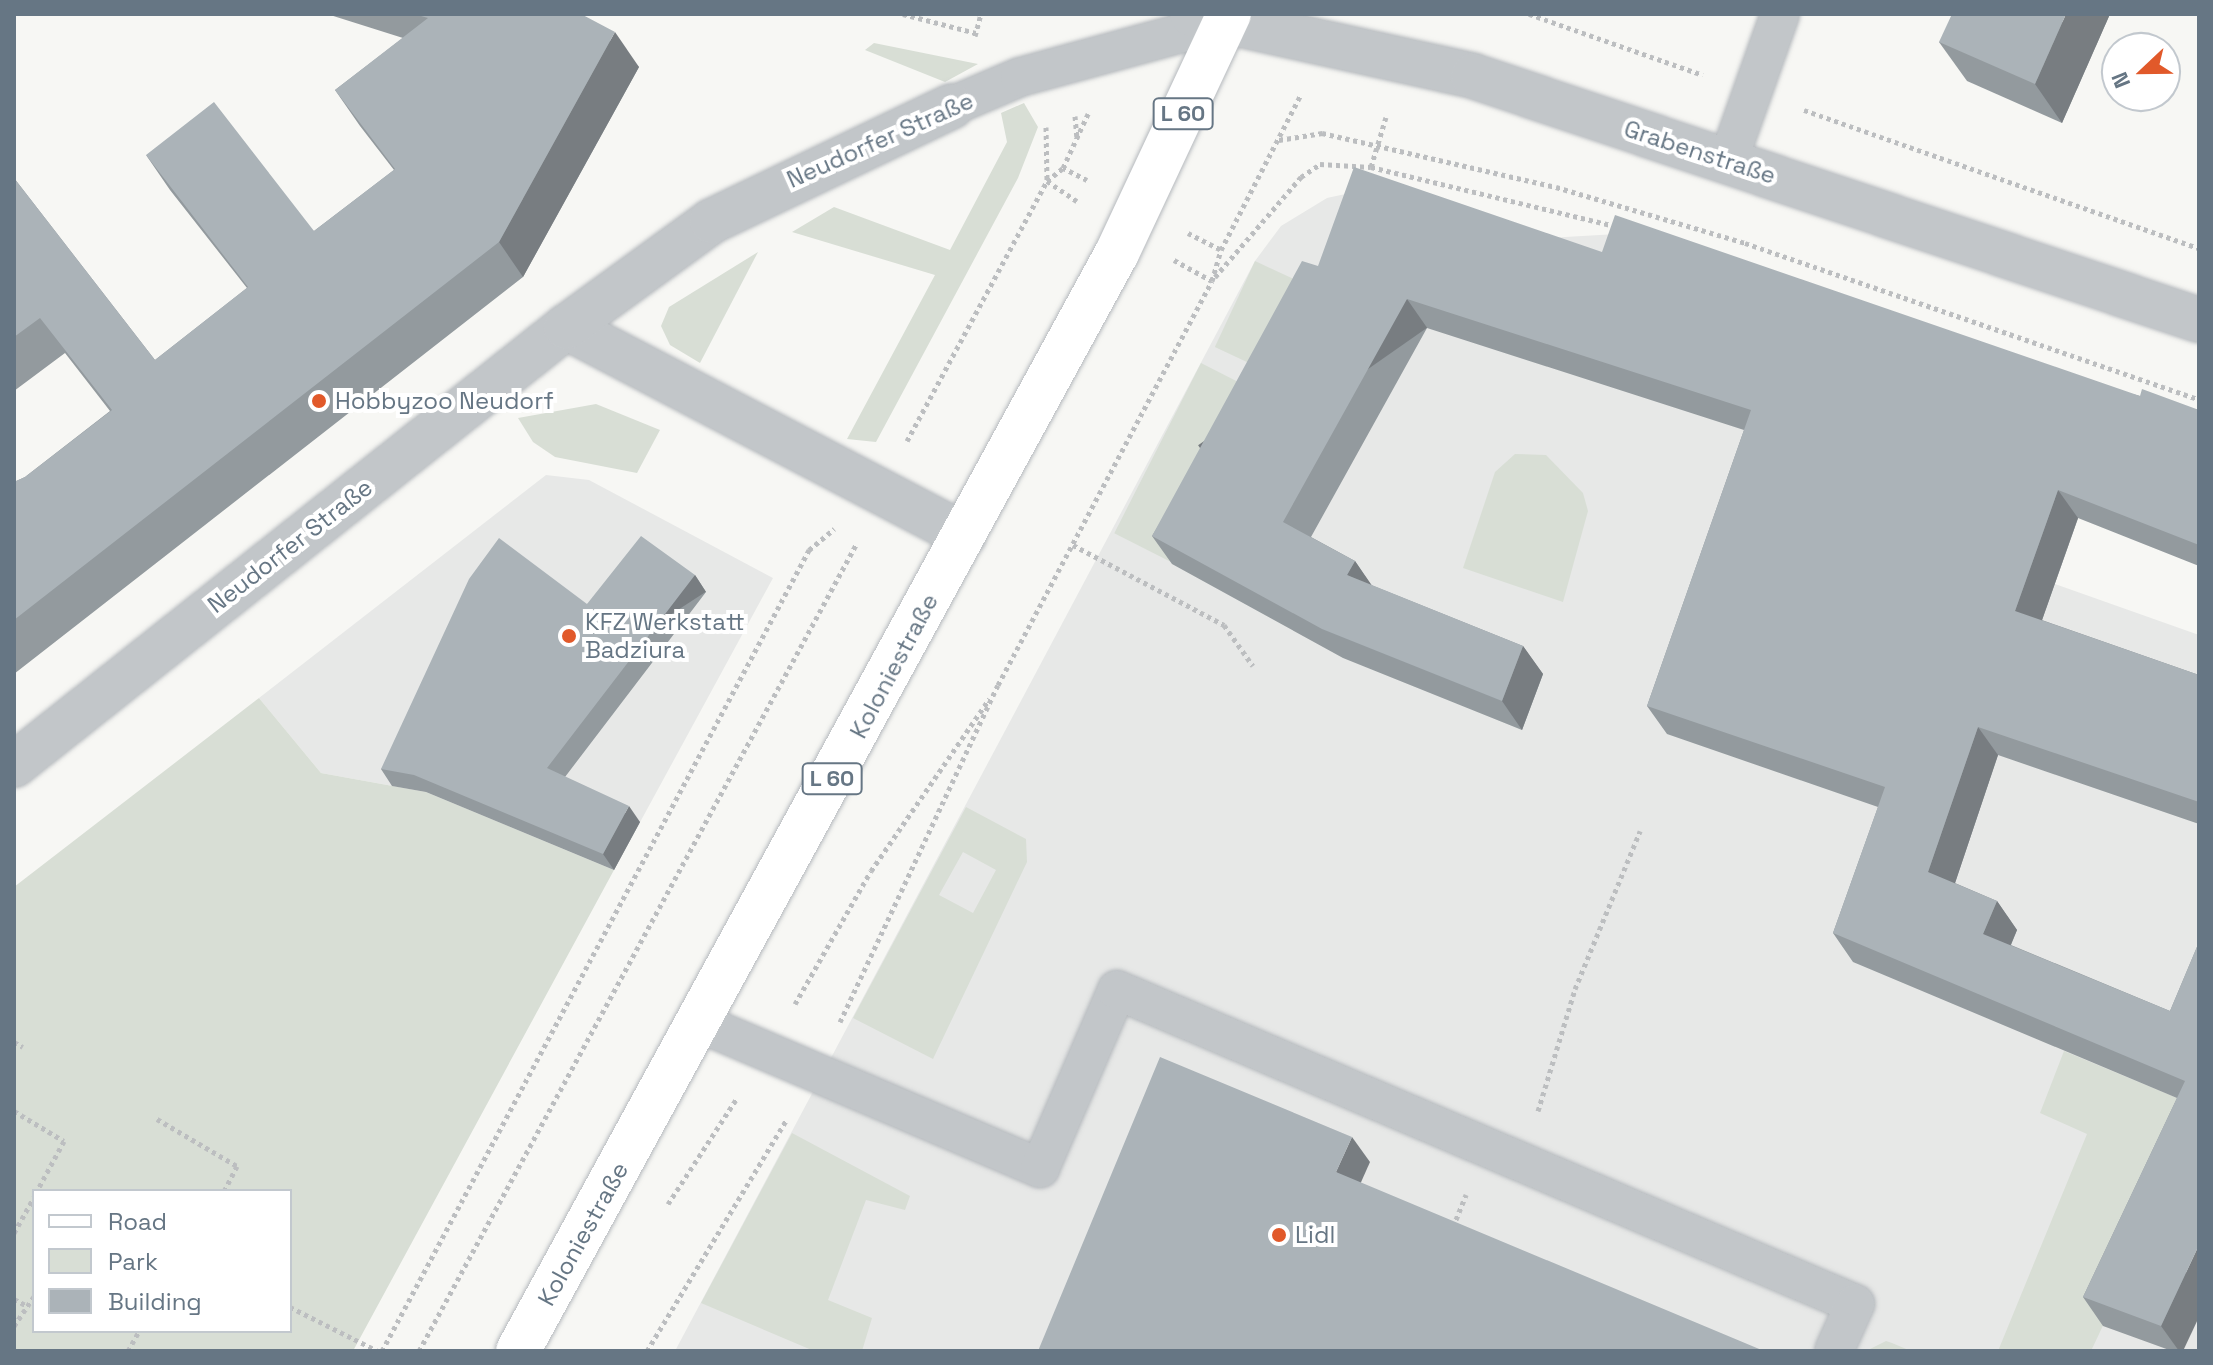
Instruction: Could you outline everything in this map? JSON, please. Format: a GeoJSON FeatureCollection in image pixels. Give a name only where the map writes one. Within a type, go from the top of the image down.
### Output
{"type":"FeatureCollection","features":[{"type":"Feature","properties":{"kind":"main road","name":"Koloniestraße"},"geometry":{"type":"LineString","coordinates":[[518,1351],[700,1023],[1133,220],[1215,16]]}},
{"type":"Feature","properties":{"kind":"street","name":"Grabenstraße"},"geometry":{"type":"LineString","coordinates":[[1215,16],[1403,58],[1728,161],[2199,320]]}},
{"type":"Feature","properties":{"kind":"street","name":"Neudorfer Straße"},"geometry":{"type":"LineString","coordinates":[[14,765],[566,327],[712,221],[952,106]]}},
{"type":"Feature","properties":{"kind":"street"},"geometry":{"type":"LineString","coordinates":[[566,327],[964,535]]}},
{"type":"Feature","properties":{"kind":"lane"},"geometry":{"type":"LineString","coordinates":[[1728,161],[1780,14]]}},
{"type":"Feature","properties":{"kind":"lane","name":"Neudorfer Straße"},"geometry":{"type":"LineString","coordinates":[[952,106],[1020,77],[1117,51],[1215,16]]}},
{"type":"Feature","properties":{"kind":"lane"},"geometry":{"type":"LineString","coordinates":[[700,1023],[1040,1168],[1117,990],[1855,1304],[1834,1351]]}},
{"type":"Feature","properties":{"kind":"path"},"geometry":{"type":"LineString","coordinates":[[981,14],[972,51],[998,58],[1020,77],[1046,118],[1047,181]]}},
{"type":"Feature","properties":{"kind":"path"},"geometry":{"type":"LineString","coordinates":[[1529,14],[2199,248]]}},
{"type":"Feature","properties":{"kind":"path"},"geometry":{"type":"LineString","coordinates":[[998,685],[1212,281],[1221,250],[1279,140],[1323,41]]}},
{"type":"Feature","properties":{"kind":"path"},"geometry":{"type":"LineString","coordinates":[[419,1351],[848,564],[880,490],[1047,181],[1063,168],[1117,51]]}},
{"type":"Feature","properties":{"kind":"path"},"geometry":{"type":"LineString","coordinates":[[1371,167],[1403,58]]}},
{"type":"Feature","properties":{"kind":"path"},"geometry":{"type":"LineString","coordinates":[[1279,140],[1322,133],[1378,145],[1745,243],[2199,399]]}},
{"type":"Feature","properties":{"kind":"path"},"geometry":{"type":"LineString","coordinates":[[1212,281],[1301,177],[1320,164],[1371,167],[1632,231]]}},
{"type":"Feature","properties":{"kind":"path"},"geometry":{"type":"LineString","coordinates":[[1063,168],[1212,281]]}},
{"type":"Feature","properties":{"kind":"path"},"geometry":{"type":"LineString","coordinates":[[1047,181],[1133,220],[1221,250]]}},
{"type":"Feature","properties":{"kind":"path"},"geometry":{"type":"LineString","coordinates":[[292,1308],[380,1351],[809,550],[880,490]]}},
{"type":"Feature","properties":{"kind":"path"},"geometry":{"type":"LineString","coordinates":[[1073,545],[1224,625],[1253,666]]}},
{"type":"Feature","properties":{"kind":"path"},"geometry":{"type":"LineString","coordinates":[[1451,1232],[1468,1189],[1519,1161],[1569,1029],[1575,989],[1640,831]]}},
{"type":"Feature","properties":{"kind":"path"},"geometry":{"type":"LineString","coordinates":[[14,1042],[23,1047]]}},
{"type":"Feature","properties":{"kind":"path"},"geometry":{"type":"LineString","coordinates":[[14,1111],[64,1141],[38,1189]]}},
{"type":"Feature","properties":{"kind":"path"},"geometry":{"type":"LineString","coordinates":[[157,1119],[237,1166],[225,1189]]}},
{"type":"Feature","properties":{"kind":"path"},"geometry":{"type":"LineString","coordinates":[[14,1233],[32,1201]]}},
{"type":"Feature","properties":{"kind":"path"},"geometry":{"type":"LineString","coordinates":[[14,1299],[27,1306]]}},
{"type":"Feature","properties":{"kind":"path"},"geometry":{"type":"LineString","coordinates":[[14,1326],[32,1299]]}},
{"type":"Feature","properties":{"kind":"path"},"geometry":{"type":"LineString","coordinates":[[128,1351],[138,1333]]}},
{"type":"Feature","properties":{"kind":"shaded area"},"geometry":{"type":"Polygon","coordinates":[[[1373,188],[1548,238],[1634,233],[2117,409],[2055,584],[2199,635],[2199,1351],[675,1351],[1255,261],[1281,226],[1327,198],[1373,188]]]}},
{"type":"Feature","properties":{"kind":"shaded area"},"geometry":{"type":"Polygon","coordinates":[[[546,475],[589,480],[773,578],[614,870],[426,792],[321,773],[259,698],[546,475]]]}},
{"type":"Feature","properties":{"kind":"green space"},"geometry":{"type":"Polygon","coordinates":[[[874,43],[978,64],[945,82],[865,50],[874,43]]]}},
{"type":"Feature","properties":{"kind":"green space"},"geometry":{"type":"Polygon","coordinates":[[[1024,103],[1038,127],[1018,178],[876,442],[847,439],[935,275],[792,232],[834,207],[950,250],[1007,142],[1001,113],[1024,103]]]}},
{"type":"Feature","properties":{"kind":"green space"},"geometry":{"type":"Polygon","coordinates":[[[758,252],[700,363],[670,345],[661,326],[669,307],[758,252]]]}},
{"type":"Feature","properties":{"kind":"green space"},"geometry":{"type":"Polygon","coordinates":[[[1255,261],[1321,292],[1281,378],[1215,347],[1255,261]]]}},
{"type":"Feature","properties":{"kind":"green space"},"geometry":{"type":"Polygon","coordinates":[[[1201,363],[1265,396],[1178,566],[1114,533],[1201,363]]]}},
{"type":"Feature","properties":{"kind":"green space"},"geometry":{"type":"Polygon","coordinates":[[[596,404],[660,430],[637,473],[555,457],[533,442],[518,418],[596,404]]]}},
{"type":"Feature","properties":{"kind":"green space"},"geometry":{"type":"Polygon","coordinates":[[[1515,454],[1546,455],[1583,493],[1588,511],[1563,602],[1463,568],[1495,472],[1515,454]]]}},
{"type":"Feature","properties":{"kind":"green space"},"geometry":{"type":"Polygon","coordinates":[[[259,698],[321,773],[426,792],[614,870],[353,1351],[14,1351],[14,887],[259,698]]]}},
{"type":"Feature","properties":{"kind":"green space"},"geometry":{"type":"Polygon","coordinates":[[[966,807],[1026,839],[1027,862],[933,1059],[853,1018],[966,807]],[[963,852],[939,895],[973,913],[996,870],[963,852]]]}},
{"type":"Feature","properties":{"kind":"green space"},"geometry":{"type":"Polygon","coordinates":[[[2064,1051],[2199,1107],[2199,1122],[2091,1351],[1998,1351],[2087,1134],[2040,1113],[2064,1051]]]}},
{"type":"Feature","properties":{"kind":"green space"},"geometry":{"type":"Polygon","coordinates":[[[792,1133],[910,1196],[905,1210],[866,1200],[828,1300],[872,1318],[862,1351],[814,1351],[701,1303],[792,1133]]]}},
{"type":"Feature","properties":{"kind":"green space"},"geometry":{"type":"Polygon","coordinates":[[[1886,1341],[1892,1343],[1911,1351],[1866,1351],[1886,1341]]]}},
{"type":"Feature","properties":{"kind":"building"},"geometry":{"type":"Polygon","coordinates":[[[414,14],[581,14],[615,32],[499,242],[14,620],[14,482],[25,477],[112,410],[40,318],[14,337],[14,178],[155,360],[248,287],[146,155],[214,102],[314,231],[395,169],[335,90],[428,18],[414,14]]]}},
{"type":"Feature","properties":{"kind":"building"},"geometry":{"type":"Polygon","coordinates":[[[1952,14],[2066,14],[2035,84],[1939,42],[1952,14]]]}},
{"type":"Feature","properties":{"kind":"building"},"geometry":{"type":"Polygon","coordinates":[[[1354,167],[1602,252],[1615,215],[2140,396],[2142,389],[2199,410],[2199,545],[2058,490],[2015,611],[2199,675],[2199,802],[1978,727],[1928,872],[1997,901],[1983,934],[2170,1011],[2199,942],[2199,1245],[2161,1326],[2083,1297],[2185,1081],[1833,933],[1885,787],[1647,706],[1751,410],[1407,299],[1283,522],[1355,561],[1347,575],[1523,646],[1502,701],[1322,629],[1152,536],[1302,261],[1318,266],[1354,167]]]}},
{"type":"Feature","properties":{"kind":"building"},"geometry":{"type":"Polygon","coordinates":[[[641,536],[695,575],[547,768],[629,806],[603,854],[414,775],[381,769],[469,579],[499,538],[587,604],[641,536]]]}},
{"type":"Feature","properties":{"kind":"building","name":"Lidl"},"geometry":{"type":"Polygon","coordinates":[[[1160,1057],[1352,1137],[1336,1172],[1764,1351],[1038,1351],[1160,1057]]]}},
{"type":"Feature","properties":{"kind":"place","name":"Hobbyzoo Neudorf"},"geometry":{"type":"Point","coordinates":[319,401]}},
{"type":"Feature","properties":{"kind":"place","name":"KFZ Werkstatt Badziura"},"geometry":{"type":"Point","coordinates":[569,636]}},
{"type":"Feature","properties":{"kind":"place","name":"Lidl"},"geometry":{"type":"Point","coordinates":[1279,1235]}}]}
